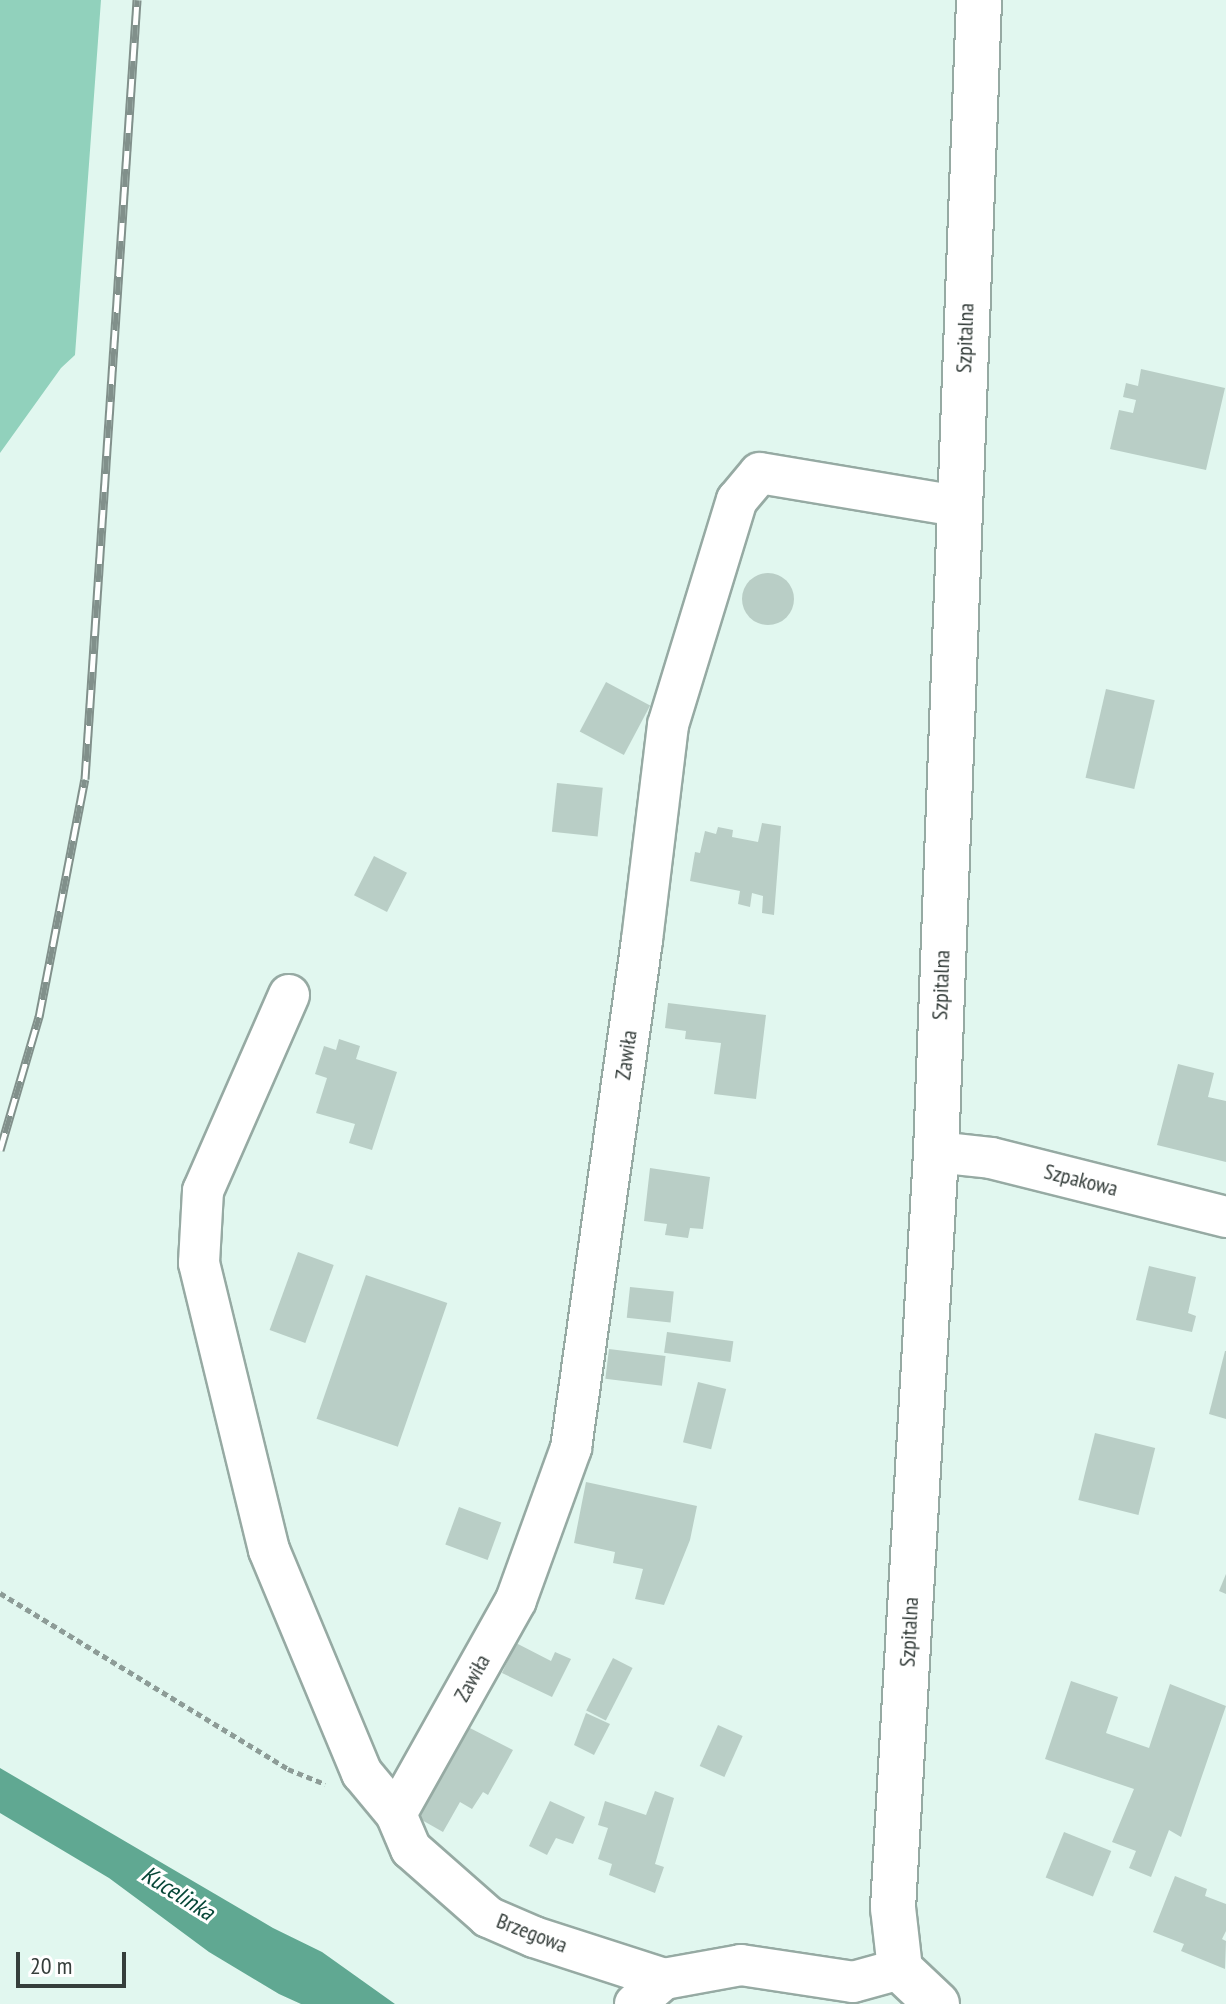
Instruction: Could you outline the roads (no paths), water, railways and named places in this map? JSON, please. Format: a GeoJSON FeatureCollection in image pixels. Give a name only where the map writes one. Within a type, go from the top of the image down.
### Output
{"type":"FeatureCollection","features":[{"type":"Feature","properties":{"kind":"street","name":"Szpitalna"},"geometry":{"type":"LineString","coordinates":[[900,1969],[893,1908],[936,1152],[979,0]]}},
{"type":"Feature","properties":{"kind":"street","name":"Zawiła"},"geometry":{"type":"LineString","coordinates":[[396,1814],[516,1600],[571,1448],[642,940],[668,725],[737,500],[760,473],[958,506]]}},
{"type":"Feature","properties":{"kind":"street","name":"Brzegowa"},"geometry":{"type":"LineString","coordinates":[[289,995],[203,1191],[199,1263],[269,1550],[362,1773],[396,1814],[411,1849],[488,1917],[534,1937],[664,1979],[741,1965],[853,1982],[900,1969]]}},
{"type":"Feature","properties":{"kind":"street","name":"Szpakowa"},"geometry":{"type":"LineString","coordinates":[[936,1152],[991,1158],[1226,1217]]}},
{"type":"Feature","properties":{"kind":"street"},"geometry":{"type":"LineString","coordinates":[[900,1969],[937,2004]]}},
{"type":"Feature","properties":{"kind":"street"},"geometry":{"type":"LineString","coordinates":[[635,2004],[664,1979]]}},
{"type":"Feature","properties":{"kind":"water","name":"Kucelinka"},"geometry":{"type":"Polygon","coordinates":[[[0,1768],[273,1928],[322,1952],[395,2004],[301,2004],[279,1994],[209,1952],[109,1878],[0,1813],[0,1768]]]}},
{"type":"Feature","properties":{"kind":"railway"},"geometry":{"type":"LineString","coordinates":[[0,1150],[39,1017],[85,779],[137,0]]}}]}
